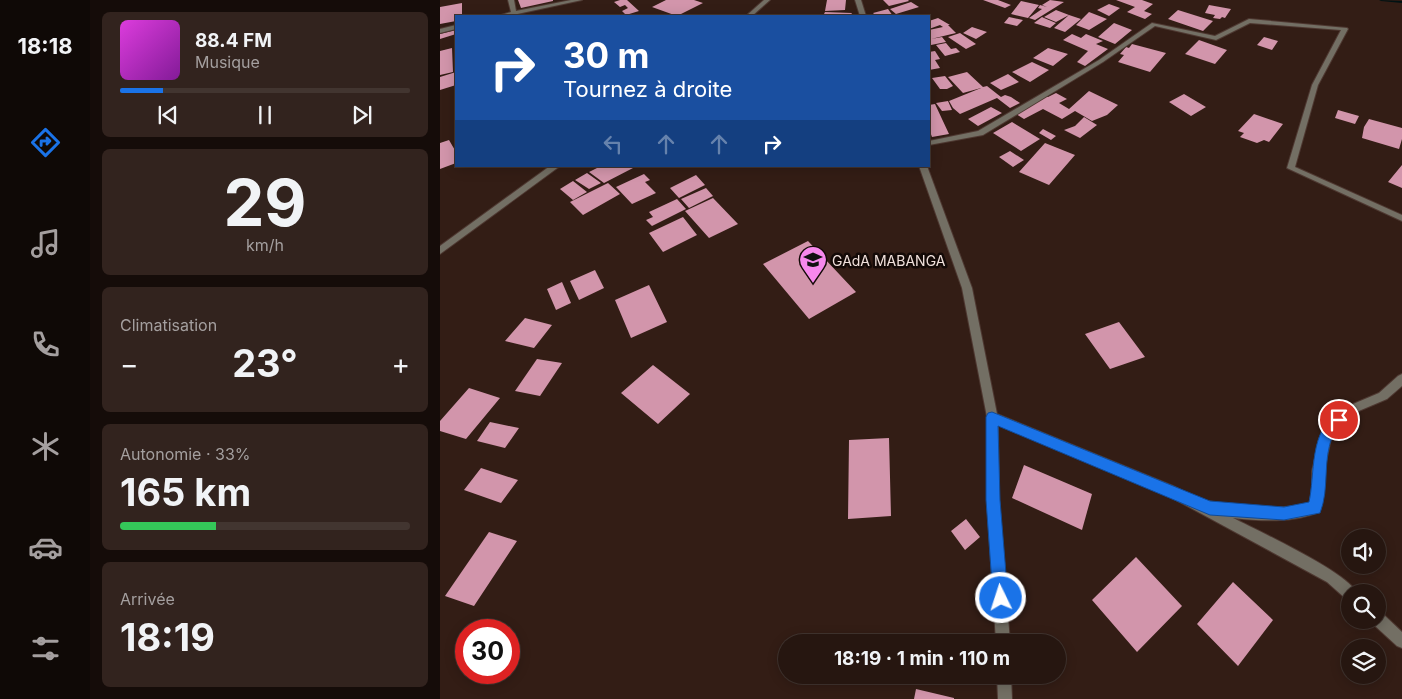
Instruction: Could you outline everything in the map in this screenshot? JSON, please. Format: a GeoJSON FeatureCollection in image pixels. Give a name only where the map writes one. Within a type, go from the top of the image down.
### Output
{"type":"FeatureCollection","features":[{"type":"Feature","properties":{"kind":"street"},"geometry":{"type":"LineString","coordinates":[[511,0],[514,13]]}},
{"type":"Feature","properties":{"kind":"street"},"geometry":{"type":"LineString","coordinates":[[505,15],[579,0]]}},
{"type":"Feature","properties":{"kind":"street"},"geometry":{"type":"LineString","coordinates":[[750,15],[767,0]]}},
{"type":"Feature","properties":{"kind":"street"},"geometry":{"type":"LineString","coordinates":[[858,0],[863,15]]}},
{"type":"Feature","properties":{"kind":"street"},"geometry":{"type":"LineString","coordinates":[[930,143],[980,133],[1102,61],[1154,24],[1216,38],[1249,21],[1345,29],[1315,85],[1291,168],[1402,218]]}},
{"type":"Feature","properties":{"kind":"street"},"geometry":{"type":"LineString","coordinates":[[440,31],[455,27]]}},
{"type":"Feature","properties":{"kind":"street"},"geometry":{"type":"LineString","coordinates":[[440,251],[555,167]]}},
{"type":"Feature","properties":{"kind":"street"},"geometry":{"type":"LineString","coordinates":[[923,167],[967,288],[992,417],[993,500],[1002,634]]}},
{"type":"Feature","properties":{"kind":"street"},"geometry":{"type":"LineString","coordinates":[[440,247],[453,240]]}},
{"type":"Feature","properties":{"kind":"street"},"geometry":{"type":"LineString","coordinates":[[1190,500],[1210,508],[1248,512],[1284,514],[1315,508],[1318,491],[1318,471],[1327,431],[1350,410],[1383,396],[1402,379]]}},
{"type":"Feature","properties":{"kind":"street"},"geometry":{"type":"LineString","coordinates":[[992,417],[1190,500],[1332,577],[1341,585]]}},
{"type":"Feature","properties":{"kind":"street"},"geometry":{"type":"LineString","coordinates":[[1386,626],[1402,641]]}},
{"type":"Feature","properties":{"kind":"street"},"geometry":{"type":"LineString","coordinates":[[1004,684],[1005,699]]}},
{"type":"Feature","properties":{"kind":"building"},"geometry":{"type":"Polygon","coordinates":[[[518,0],[553,0],[553,1],[521,8],[518,0]]]}},
{"type":"Feature","properties":{"kind":"building"},"geometry":{"type":"Polygon","coordinates":[[[627,0],[639,11],[626,15],[622,11],[628,8],[625,5],[620,7],[614,2],[627,0]]]}},
{"type":"Feature","properties":{"kind":"building"},"geometry":{"type":"Polygon","coordinates":[[[666,0],[694,0],[703,3],[679,15],[652,7],[666,0]]]}},
{"type":"Feature","properties":{"kind":"building"},"geometry":{"type":"Polygon","coordinates":[[[827,0],[846,0],[845,10],[825,11],[827,0]]]}},
{"type":"Feature","properties":{"kind":"building"},"geometry":{"type":"Polygon","coordinates":[[[883,0],[908,0],[909,1],[889,6],[883,0]]]}},
{"type":"Feature","properties":{"kind":"building"},"geometry":{"type":"Polygon","coordinates":[[[983,0],[998,0],[1011,5],[1005,8],[983,0]]]}},
{"type":"Feature","properties":{"kind":"building"},"geometry":{"type":"Polygon","coordinates":[[[1050,0],[1064,2],[1035,20],[1029,18],[1042,9],[1038,8],[1040,5],[1047,7],[1042,5],[1050,0]]]}},
{"type":"Feature","properties":{"kind":"building"},"geometry":{"type":"Polygon","coordinates":[[[1116,0],[1142,0],[1153,4],[1144,11],[1152,14],[1145,19],[1127,12],[1135,7],[1116,0]]]}},
{"type":"Feature","properties":{"kind":"building"},"geometry":{"type":"Polygon","coordinates":[[[1021,1],[1039,5],[1028,18],[1011,14],[1021,1]]]}},
{"type":"Feature","properties":{"kind":"building"},"geometry":{"type":"Polygon","coordinates":[[[911,2],[919,7],[896,14],[890,9],[911,2]]]}},
{"type":"Feature","properties":{"kind":"building"},"geometry":{"type":"Polygon","coordinates":[[[462,3],[462,15],[455,15],[455,21],[440,24],[440,7],[462,3]]]}},
{"type":"Feature","properties":{"kind":"building"},"geometry":{"type":"Polygon","coordinates":[[[1109,4],[1120,8],[1109,16],[1097,10],[1109,4]]]}},
{"type":"Feature","properties":{"kind":"building"},"geometry":{"type":"Polygon","coordinates":[[[1209,5],[1231,9],[1225,18],[1213,18],[1215,15],[1205,13],[1209,5]]]}},
{"type":"Feature","properties":{"kind":"building"},"geometry":{"type":"Polygon","coordinates":[[[888,9],[892,15],[875,15],[873,13],[888,9]]]}},
{"type":"Feature","properties":{"kind":"building"},"geometry":{"type":"Polygon","coordinates":[[[1056,10],[1069,15],[1056,22],[1044,17],[1056,10]]]}},
{"type":"Feature","properties":{"kind":"building"},"geometry":{"type":"Polygon","coordinates":[[[1178,10],[1213,21],[1203,31],[1168,19],[1178,10]]]}},
{"type":"Feature","properties":{"kind":"building"},"geometry":{"type":"Polygon","coordinates":[[[825,12],[852,13],[851,15],[824,15],[825,12]]]}},
{"type":"Feature","properties":{"kind":"building"},"geometry":{"type":"Polygon","coordinates":[[[1089,12],[1107,19],[1089,30],[1076,25],[1089,12]]]}},
{"type":"Feature","properties":{"kind":"building"},"geometry":{"type":"Polygon","coordinates":[[[1069,15],[1081,19],[1065,32],[1054,28],[1069,15]]]}},
{"type":"Feature","properties":{"kind":"building"},"geometry":{"type":"Polygon","coordinates":[[[1009,17],[1023,20],[1017,26],[1004,23],[1009,17]]]}},
{"type":"Feature","properties":{"kind":"building"},"geometry":{"type":"Polygon","coordinates":[[[1042,17],[1056,23],[1050,28],[1034,23],[1042,17]]]}},
{"type":"Feature","properties":{"kind":"building"},"geometry":{"type":"Polygon","coordinates":[[[938,18],[950,25],[948,25],[956,33],[931,39],[942,37],[946,42],[931,45],[930,30],[943,27],[940,25],[930,29],[930,21],[938,18]]]}},
{"type":"Feature","properties":{"kind":"building"},"geometry":{"type":"Polygon","coordinates":[[[1114,23],[1132,30],[1115,44],[1098,37],[1114,23]]]}},
{"type":"Feature","properties":{"kind":"building"},"geometry":{"type":"Polygon","coordinates":[[[972,27],[987,32],[976,39],[963,33],[972,27]]]}},
{"type":"Feature","properties":{"kind":"building"},"geometry":{"type":"Polygon","coordinates":[[[455,30],[455,34],[440,39],[440,34],[455,30]]]}},
{"type":"Feature","properties":{"kind":"building"},"geometry":{"type":"Polygon","coordinates":[[[960,33],[976,44],[966,49],[948,37],[960,33]]]}},
{"type":"Feature","properties":{"kind":"building"},"geometry":{"type":"Polygon","coordinates":[[[1072,34],[1081,38],[1086,34],[1103,41],[1096,44],[1108,49],[1085,66],[1077,62],[1088,51],[1063,40],[1072,34]]]}},
{"type":"Feature","properties":{"kind":"building"},"geometry":{"type":"Polygon","coordinates":[[[1264,37],[1278,41],[1272,50],[1257,45],[1264,37]]]}},
{"type":"Feature","properties":{"kind":"building"},"geometry":{"type":"Polygon","coordinates":[[[1199,40],[1227,50],[1215,64],[1185,54],[1199,40]]]}},
{"type":"Feature","properties":{"kind":"building"},"geometry":{"type":"Polygon","coordinates":[[[946,43],[951,49],[956,48],[960,52],[945,56],[936,45],[946,43]]]}},
{"type":"Feature","properties":{"kind":"building"},"geometry":{"type":"Polygon","coordinates":[[[1132,44],[1166,53],[1150,72],[1118,62],[1124,55],[1120,54],[1126,47],[1129,48],[1132,44]]]}},
{"type":"Feature","properties":{"kind":"building"},"geometry":{"type":"Polygon","coordinates":[[[452,48],[453,72],[440,75],[440,51],[452,48]]]}},
{"type":"Feature","properties":{"kind":"building"},"geometry":{"type":"Polygon","coordinates":[[[1048,48],[1068,54],[1053,66],[1033,58],[1048,48]]]}},
{"type":"Feature","properties":{"kind":"building"},"geometry":{"type":"Polygon","coordinates":[[[935,51],[940,59],[935,60],[940,68],[930,70],[930,52],[935,51]]]}},
{"type":"Feature","properties":{"kind":"building"},"geometry":{"type":"Polygon","coordinates":[[[1032,62],[1049,70],[1030,82],[1012,72],[1032,62]]]}},
{"type":"Feature","properties":{"kind":"building"},"geometry":{"type":"Polygon","coordinates":[[[455,72],[455,85],[440,90],[440,77],[455,72]]]}},
{"type":"Feature","properties":{"kind":"building"},"geometry":{"type":"Polygon","coordinates":[[[967,72],[983,87],[987,86],[1001,97],[1005,95],[1020,103],[1010,108],[997,98],[960,114],[949,101],[981,88],[963,93],[948,77],[967,72]]]}},
{"type":"Feature","properties":{"kind":"building"},"geometry":{"type":"Polygon","coordinates":[[[1008,74],[1019,82],[1001,90],[990,83],[1008,74]]]}},
{"type":"Feature","properties":{"kind":"building"},"geometry":{"type":"Polygon","coordinates":[[[945,76],[953,86],[947,89],[940,89],[932,78],[945,76]]]}},
{"type":"Feature","properties":{"kind":"building"},"geometry":{"type":"Polygon","coordinates":[[[1089,91],[1118,105],[1107,115],[1092,121],[1075,111],[1062,119],[1043,109],[1024,119],[1013,112],[1043,95],[1048,97],[1056,93],[1067,99],[1059,103],[1069,109],[1089,91]]]}},
{"type":"Feature","properties":{"kind":"building"},"geometry":{"type":"Polygon","coordinates":[[[1184,94],[1206,107],[1191,116],[1169,102],[1184,94]]]}},
{"type":"Feature","properties":{"kind":"building"},"geometry":{"type":"Polygon","coordinates":[[[948,101],[952,110],[942,111],[936,103],[948,101]]]}},
{"type":"Feature","properties":{"kind":"building"},"geometry":{"type":"Polygon","coordinates":[[[935,104],[949,134],[932,137],[930,132],[930,105],[935,104]]]}},
{"type":"Feature","properties":{"kind":"building"},"geometry":{"type":"Polygon","coordinates":[[[991,107],[1002,113],[978,126],[968,119],[991,107]]]}},
{"type":"Feature","properties":{"kind":"building"},"geometry":{"type":"Polygon","coordinates":[[[1338,110],[1359,116],[1355,124],[1335,118],[1338,110]]]}},
{"type":"Feature","properties":{"kind":"building"},"geometry":{"type":"Polygon","coordinates":[[[1254,114],[1283,124],[1269,142],[1264,140],[1257,143],[1240,137],[1244,133],[1238,131],[1254,114]]]}},
{"type":"Feature","properties":{"kind":"building"},"geometry":{"type":"Polygon","coordinates":[[[1084,117],[1097,125],[1080,138],[1064,130],[1075,126],[1084,117]]]}},
{"type":"Feature","properties":{"kind":"building"},"geometry":{"type":"Polygon","coordinates":[[[1369,119],[1402,128],[1402,139],[1399,149],[1362,138],[1364,127],[1369,119]]]}},
{"type":"Feature","properties":{"kind":"building"},"geometry":{"type":"Polygon","coordinates":[[[1012,122],[1040,139],[1021,151],[993,133],[1012,122]]]}},
{"type":"Feature","properties":{"kind":"building"},"geometry":{"type":"Polygon","coordinates":[[[1043,129],[1056,136],[1051,140],[1039,133],[1043,129]]]}},
{"type":"Feature","properties":{"kind":"building"},"geometry":{"type":"Polygon","coordinates":[[[449,140],[455,150],[455,163],[440,169],[440,143],[449,140]]]}},
{"type":"Feature","properties":{"kind":"building"},"geometry":{"type":"Polygon","coordinates":[[[1045,143],[1075,155],[1049,185],[1019,172],[1045,143]]]}},
{"type":"Feature","properties":{"kind":"building"},"geometry":{"type":"Polygon","coordinates":[[[1010,151],[1024,160],[1013,167],[999,157],[1010,151]]]}},
{"type":"Feature","properties":{"kind":"building"},"geometry":{"type":"Polygon","coordinates":[[[1402,165],[1402,188],[1388,182],[1402,165]]]}},
{"type":"Feature","properties":{"kind":"building"},"geometry":{"type":"Polygon","coordinates":[[[599,167],[633,168],[604,183],[589,172],[599,167]]]}},
{"type":"Feature","properties":{"kind":"building"},"geometry":{"type":"Polygon","coordinates":[[[587,173],[601,183],[589,189],[575,180],[587,173]]]}},
{"type":"Feature","properties":{"kind":"building"},"geometry":{"type":"Polygon","coordinates":[[[644,174],[650,180],[645,182],[656,193],[632,204],[616,187],[644,174]]]}},
{"type":"Feature","properties":{"kind":"building"},"geometry":{"type":"Polygon","coordinates":[[[696,175],[705,185],[679,198],[670,188],[696,175]]]}},
{"type":"Feature","properties":{"kind":"building"},"geometry":{"type":"Polygon","coordinates":[[[573,181],[587,192],[573,200],[560,189],[573,181]]]}},
{"type":"Feature","properties":{"kind":"building"},"geometry":{"type":"Polygon","coordinates":[[[608,183],[620,194],[583,215],[570,202],[608,183]]]}},
{"type":"Feature","properties":{"kind":"building"},"geometry":{"type":"Polygon","coordinates":[[[706,188],[713,196],[689,208],[681,199],[706,188]]]}},
{"type":"Feature","properties":{"kind":"building"},"geometry":{"type":"Polygon","coordinates":[[[713,198],[738,224],[709,238],[685,211],[713,198]]]}},
{"type":"Feature","properties":{"kind":"building"},"geometry":{"type":"Polygon","coordinates":[[[677,199],[686,209],[652,226],[646,220],[653,217],[649,212],[677,199]]]}},
{"type":"Feature","properties":{"kind":"building"},"geometry":{"type":"Polygon","coordinates":[[[683,217],[697,235],[663,252],[649,233],[683,217]]]}},
{"type":"Feature","properties":{"kind":"building"},"geometry":{"type":"Polygon","coordinates":[[[808,241],[856,292],[809,319],[763,264],[808,241]]]}},
{"type":"Feature","properties":{"kind":"building"},"geometry":{"type":"Polygon","coordinates":[[[595,270],[604,288],[579,300],[570,281],[595,270]]]}},
{"type":"Feature","properties":{"kind":"building"},"geometry":{"type":"Polygon","coordinates":[[[562,282],[571,303],[556,310],[547,289],[562,282]]]}},
{"type":"Feature","properties":{"kind":"building"},"geometry":{"type":"Polygon","coordinates":[[[649,285],[667,322],[631,338],[615,300],[649,285]]]}},
{"type":"Feature","properties":{"kind":"building"},"geometry":{"type":"Polygon","coordinates":[[[525,318],[552,325],[534,348],[505,341],[525,318]]]}},
{"type":"Feature","properties":{"kind":"building"},"geometry":{"type":"Polygon","coordinates":[[[1119,322],[1145,357],[1110,369],[1085,334],[1119,322]]]}},
{"type":"Feature","properties":{"kind":"building"},"geometry":{"type":"Polygon","coordinates":[[[537,359],[562,363],[540,396],[515,391],[537,359]]]}},
{"type":"Feature","properties":{"kind":"building"},"geometry":{"type":"Polygon","coordinates":[[[653,365],[690,394],[658,424],[621,393],[653,365]]]}},
{"type":"Feature","properties":{"kind":"building"},"geometry":{"type":"Polygon","coordinates":[[[469,388],[500,398],[466,439],[440,431],[440,421],[469,388]]]}},
{"type":"Feature","properties":{"kind":"building"},"geometry":{"type":"Polygon","coordinates":[[[490,422],[519,428],[505,448],[477,441],[490,422]]]}},
{"type":"Feature","properties":{"kind":"building"},"geometry":{"type":"Polygon","coordinates":[[[889,438],[891,516],[848,519],[849,440],[889,438]]]}},
{"type":"Feature","properties":{"kind":"building"},"geometry":{"type":"Polygon","coordinates":[[[1024,465],[1092,494],[1082,530],[1012,498],[1024,465]]]}},
{"type":"Feature","properties":{"kind":"building"},"geometry":{"type":"Polygon","coordinates":[[[481,468],[518,480],[501,503],[464,490],[481,468]]]}},
{"type":"Feature","properties":{"kind":"building"},"geometry":{"type":"Polygon","coordinates":[[[966,519],[980,537],[965,550],[951,531],[966,519]]]}},
{"type":"Feature","properties":{"kind":"building"},"geometry":{"type":"Polygon","coordinates":[[[489,532],[517,541],[474,606],[445,596],[489,532]]]}},
{"type":"Feature","properties":{"kind":"building"},"geometry":{"type":"Polygon","coordinates":[[[1136,557],[1182,606],[1137,652],[1092,600],[1136,557]]]}},
{"type":"Feature","properties":{"kind":"building"},"geometry":{"type":"Polygon","coordinates":[[[1233,582],[1273,620],[1238,666],[1197,624],[1233,582]]]}},
{"type":"Feature","properties":{"kind":"building"},"geometry":{"type":"Polygon","coordinates":[[[916,689],[954,698],[954,699],[914,699],[916,689]]]}},
{"type":"Feature","properties":{"kind":"waterway"},"geometry":{"type":"LineString","coordinates":[[1381,0],[1402,2]]}},
{"type":"Feature","properties":{"kind":"place","name":"GAdA MABANGA"},"geometry":{"type":"Point","coordinates":[813,284]}},
{"type":"Feature","properties":{"kind":"route"},"geometry":{"type":"LineString","coordinates":[[1001,598],[993,500],[992,417],[1210,508],[1284,514],[1315,508],[1318,491],[1318,471],[1327,431],[1339,420]]}}]}
